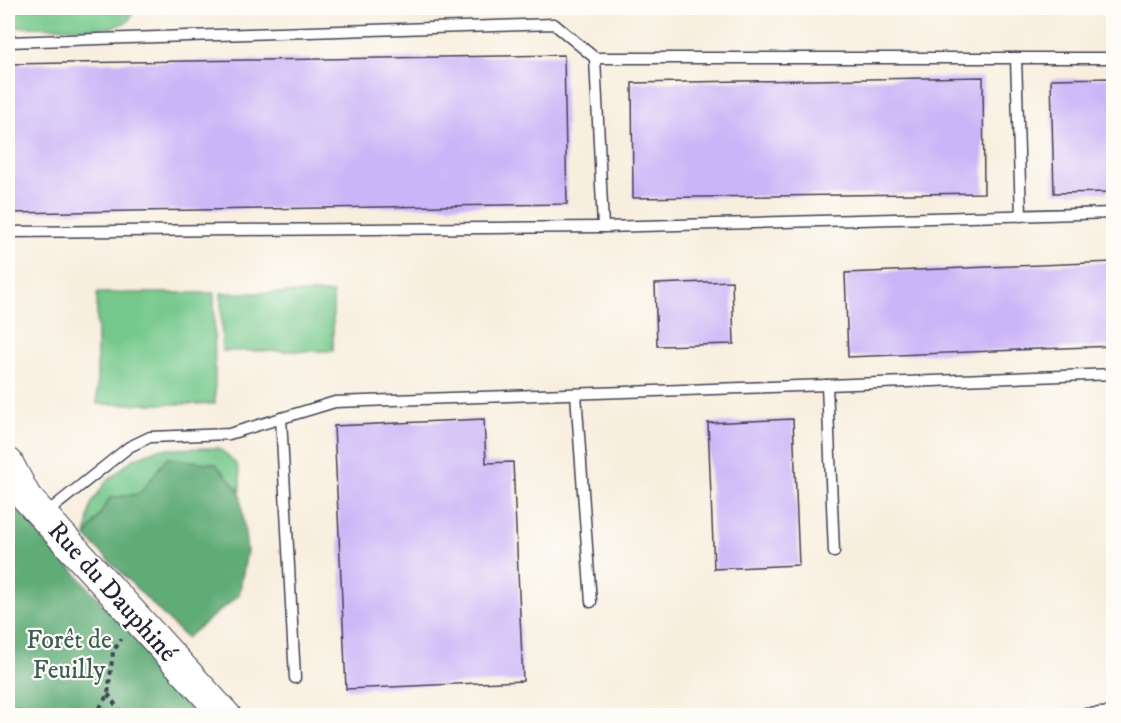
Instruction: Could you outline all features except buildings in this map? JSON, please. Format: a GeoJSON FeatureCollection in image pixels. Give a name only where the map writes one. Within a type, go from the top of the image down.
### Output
{"type":"FeatureCollection","features":[{"type":"Feature","properties":{"kind":"street","name":"Rue du Dauphiné"},"geometry":{"type":"LineString","coordinates":[[8,463],[26,497],[43,517],[226,716]]}},
{"type":"Feature","properties":{"kind":"lane"},"geometry":{"type":"LineString","coordinates":[[8,42],[554,24],[595,58],[1113,58]]}},
{"type":"Feature","properties":{"kind":"lane"},"geometry":{"type":"LineString","coordinates":[[1016,57],[1021,216]]}},
{"type":"Feature","properties":{"kind":"lane"},"geometry":{"type":"LineString","coordinates":[[595,58],[603,227]]}},
{"type":"Feature","properties":{"kind":"lane"},"geometry":{"type":"LineString","coordinates":[[8,232],[603,227],[1113,213]]}},
{"type":"Feature","properties":{"kind":"lane"},"geometry":{"type":"LineString","coordinates":[[43,517],[129,447],[150,437],[229,434],[335,402],[1113,374]]}},
{"type":"Feature","properties":{"kind":"lane"},"geometry":{"type":"LineString","coordinates":[[827,385],[834,552]]}},
{"type":"Feature","properties":{"kind":"lane"},"geometry":{"type":"LineString","coordinates":[[576,394],[591,602]]}},
{"type":"Feature","properties":{"kind":"lane"},"geometry":{"type":"LineString","coordinates":[[281,418],[295,678]]}},
{"type":"Feature","properties":{"kind":"lane"},"geometry":{"type":"LineString","coordinates":[[1060,716],[1113,712]]}},
{"type":"Feature","properties":{"kind":"path"},"geometry":{"type":"LineString","coordinates":[[95,716],[108,694],[113,652],[119,640],[138,621]]}},
{"type":"Feature","properties":{"kind":"path"},"geometry":{"type":"LineString","coordinates":[[108,694],[123,716]]}},
{"type":"Feature","properties":{"kind":"path"},"geometry":{"type":"LineString","coordinates":[[8,709],[37,716]]}},
{"type":"Feature","properties":{"kind":"green space"},"geometry":{"type":"Polygon","coordinates":[[[8,8],[135,8],[129,21],[110,28],[8,27],[8,8]]]}},
{"type":"Feature","properties":{"kind":"green space"},"geometry":{"type":"Polygon","coordinates":[[[97,293],[214,293],[215,404],[97,404],[97,293]]]}},
{"type":"Feature","properties":{"kind":"green space"},"geometry":{"type":"Polygon","coordinates":[[[221,293],[333,293],[333,351],[222,351],[221,293]]]}},
{"type":"Feature","properties":{"kind":"green space"},"geometry":{"type":"Polygon","coordinates":[[[218,448],[237,466],[240,492],[216,464],[167,458],[139,494],[110,498],[86,537],[91,504],[106,482],[133,459],[159,449],[218,448]]]}},
{"type":"Feature","properties":{"kind":"green space"},"geometry":{"type":"Polygon","coordinates":[[[167,458],[216,464],[240,492],[247,551],[239,595],[186,638],[86,537],[110,498],[139,494],[167,458]]]}},
{"type":"Feature","properties":{"kind":"green space","name":"Forêt de Feuilly"},"geometry":{"type":"Polygon","coordinates":[[[8,498],[203,715],[8,715],[8,498]]]}}]}
